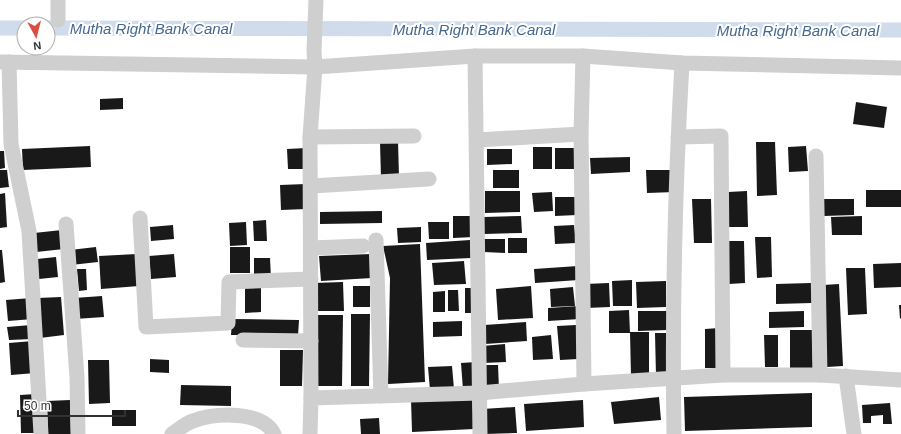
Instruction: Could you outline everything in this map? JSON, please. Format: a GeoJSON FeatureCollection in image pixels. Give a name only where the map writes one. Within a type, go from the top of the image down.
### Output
{"type":"FeatureCollection","features":[{"type":"Feature","properties":{"kind":"street"},"geometry":{"type":"LineString","coordinates":[[58,0],[58,20]]}},
{"type":"Feature","properties":{"kind":"street"},"geometry":{"type":"LineString","coordinates":[[310,434],[310,137],[315,67],[314,51],[316,2]]}},
{"type":"Feature","properties":{"kind":"street"},"geometry":{"type":"LineString","coordinates":[[475,56],[480,434]]}},
{"type":"Feature","properties":{"kind":"street"},"geometry":{"type":"LineString","coordinates":[[41,434],[29,231],[5,144],[4,62],[315,67],[475,56],[583,56],[682,63],[901,68]]}},
{"type":"Feature","properties":{"kind":"street"},"geometry":{"type":"LineString","coordinates":[[583,56],[581,134],[584,384]]}},
{"type":"Feature","properties":{"kind":"street"},"geometry":{"type":"LineString","coordinates":[[674,434],[673,378],[678,137],[682,63]]}},
{"type":"Feature","properties":{"kind":"street"},"geometry":{"type":"LineString","coordinates":[[477,140],[581,134]]}},
{"type":"Feature","properties":{"kind":"street"},"geometry":{"type":"LineString","coordinates":[[310,137],[414,136]]}},
{"type":"Feature","properties":{"kind":"street"},"geometry":{"type":"LineString","coordinates":[[678,137],[721,136],[723,375]]}},
{"type":"Feature","properties":{"kind":"street"},"geometry":{"type":"LineString","coordinates":[[816,156],[820,375]]}},
{"type":"Feature","properties":{"kind":"street"},"geometry":{"type":"LineString","coordinates":[[311,186],[429,179]]}},
{"type":"Feature","properties":{"kind":"street"},"geometry":{"type":"LineString","coordinates":[[140,218],[146,327],[228,323],[229,282],[311,279]]}},
{"type":"Feature","properties":{"kind":"street"},"geometry":{"type":"LineString","coordinates":[[66,224],[77,377],[78,434]]}},
{"type":"Feature","properties":{"kind":"street"},"geometry":{"type":"LineString","coordinates":[[311,248],[370,243],[381,396]]}},
{"type":"Feature","properties":{"kind":"street"},"geometry":{"type":"LineString","coordinates":[[243,340],[311,341]]}},
{"type":"Feature","properties":{"kind":"street"},"geometry":{"type":"LineString","coordinates":[[311,398],[479,393],[584,384],[723,375],[820,375],[901,380]]}},
{"type":"Feature","properties":{"kind":"street"},"geometry":{"type":"LineString","coordinates":[[846,376],[854,434]]}},
{"type":"Feature","properties":{"kind":"street"},"geometry":{"type":"LineString","coordinates":[[172,434],[192,421],[216,415],[248,417],[270,427],[274,434]]}},
{"type":"Feature","properties":{"kind":"building"},"geometry":{"type":"Polygon","coordinates":[[[123,98],[123,109],[100,110],[100,99],[123,98]]]}},
{"type":"Feature","properties":{"kind":"building"},"geometry":{"type":"Polygon","coordinates":[[[856,102],[887,107],[884,128],[853,124],[856,102]]]}},
{"type":"Feature","properties":{"kind":"building"},"geometry":{"type":"Polygon","coordinates":[[[398,141],[399,177],[381,178],[380,142],[398,141]]]}},
{"type":"Feature","properties":{"kind":"building"},"geometry":{"type":"Polygon","coordinates":[[[756,142],[775,142],[777,195],[757,196],[756,142]]]}},
{"type":"Feature","properties":{"kind":"building"},"geometry":{"type":"Polygon","coordinates":[[[90,146],[91,167],[23,170],[22,149],[90,146]]]}},
{"type":"Feature","properties":{"kind":"building"},"geometry":{"type":"Polygon","coordinates":[[[806,146],[808,171],[789,172],[788,147],[806,146]]]}},
{"type":"Feature","properties":{"kind":"building"},"geometry":{"type":"Polygon","coordinates":[[[533,147],[552,147],[552,169],[533,169],[533,147]]]}},
{"type":"Feature","properties":{"kind":"building"},"geometry":{"type":"Polygon","coordinates":[[[306,148],[306,169],[288,169],[287,149],[306,148]]]}},
{"type":"Feature","properties":{"kind":"building"},"geometry":{"type":"Polygon","coordinates":[[[555,148],[579,148],[579,169],[555,169],[555,148]]]}},
{"type":"Feature","properties":{"kind":"building"},"geometry":{"type":"Polygon","coordinates":[[[487,149],[512,149],[512,164],[487,165],[487,149]]]}},
{"type":"Feature","properties":{"kind":"building"},"geometry":{"type":"Polygon","coordinates":[[[0,151],[4,151],[5,168],[0,169],[0,151]]]}},
{"type":"Feature","properties":{"kind":"building"},"geometry":{"type":"Polygon","coordinates":[[[630,157],[630,172],[591,174],[590,158],[630,157]]]}},
{"type":"Feature","properties":{"kind":"building"},"geometry":{"type":"Polygon","coordinates":[[[0,170],[7,170],[9,187],[0,188],[0,170]]]}},
{"type":"Feature","properties":{"kind":"building"},"geometry":{"type":"Polygon","coordinates":[[[493,170],[519,170],[519,188],[493,188],[493,170]]]}},
{"type":"Feature","properties":{"kind":"building"},"geometry":{"type":"Polygon","coordinates":[[[646,170],[674,170],[675,192],[647,193],[646,170]]]}},
{"type":"Feature","properties":{"kind":"building"},"geometry":{"type":"Polygon","coordinates":[[[306,184],[306,209],[281,210],[280,185],[306,184]]]}},
{"type":"Feature","properties":{"kind":"building"},"geometry":{"type":"Polygon","coordinates":[[[866,190],[901,190],[901,207],[866,207],[866,190]]]}},
{"type":"Feature","properties":{"kind":"building"},"geometry":{"type":"Polygon","coordinates":[[[485,191],[520,191],[520,212],[485,213],[485,191]]]}},
{"type":"Feature","properties":{"kind":"building"},"geometry":{"type":"Polygon","coordinates":[[[747,191],[748,227],[729,227],[728,192],[747,191]]]}},
{"type":"Feature","properties":{"kind":"building"},"geometry":{"type":"Polygon","coordinates":[[[552,192],[553,211],[534,212],[532,193],[552,192]]]}},
{"type":"Feature","properties":{"kind":"building"},"geometry":{"type":"Polygon","coordinates":[[[5,193],[7,227],[0,228],[0,194],[5,193]]]}},
{"type":"Feature","properties":{"kind":"building"},"geometry":{"type":"Polygon","coordinates":[[[555,197],[577,197],[577,215],[555,216],[555,197]]]}},
{"type":"Feature","properties":{"kind":"building"},"geometry":{"type":"Polygon","coordinates":[[[692,199],[711,199],[712,243],[694,243],[692,199]]]}},
{"type":"Feature","properties":{"kind":"building"},"geometry":{"type":"Polygon","coordinates":[[[824,199],[854,199],[854,215],[824,216],[824,199]]]}},
{"type":"Feature","properties":{"kind":"building"},"geometry":{"type":"Polygon","coordinates":[[[382,211],[382,223],[320,224],[320,212],[382,211]]]}},
{"type":"Feature","properties":{"kind":"building"},"geometry":{"type":"Polygon","coordinates":[[[453,216],[474,216],[474,237],[453,238],[453,216]]]}},
{"type":"Feature","properties":{"kind":"building"},"geometry":{"type":"Polygon","coordinates":[[[521,216],[522,233],[484,234],[484,217],[521,216]]]}},
{"type":"Feature","properties":{"kind":"building"},"geometry":{"type":"Polygon","coordinates":[[[862,216],[862,235],[832,235],[831,217],[862,216]]]}},
{"type":"Feature","properties":{"kind":"building"},"geometry":{"type":"Polygon","coordinates":[[[266,220],[267,241],[254,241],[253,221],[266,220]]]}},
{"type":"Feature","properties":{"kind":"building"},"geometry":{"type":"Polygon","coordinates":[[[246,222],[247,245],[230,246],[229,223],[246,222]]]}},
{"type":"Feature","properties":{"kind":"building"},"geometry":{"type":"Polygon","coordinates":[[[428,222],[449,222],[449,239],[429,239],[428,222]]]}},
{"type":"Feature","properties":{"kind":"building"},"geometry":{"type":"Polygon","coordinates":[[[173,225],[174,239],[151,241],[150,227],[173,225]]]}},
{"type":"Feature","properties":{"kind":"building"},"geometry":{"type":"Polygon","coordinates":[[[574,225],[576,243],[555,244],[554,226],[574,225]]]}},
{"type":"Feature","properties":{"kind":"building"},"geometry":{"type":"Polygon","coordinates":[[[421,227],[421,242],[398,243],[397,228],[421,227]]]}},
{"type":"Feature","properties":{"kind":"building"},"geometry":{"type":"Polygon","coordinates":[[[62,230],[64,249],[36,252],[34,233],[62,230]]]}},
{"type":"Feature","properties":{"kind":"building"},"geometry":{"type":"Polygon","coordinates":[[[755,237],[771,237],[772,277],[757,278],[755,237]]]}},
{"type":"Feature","properties":{"kind":"building"},"geometry":{"type":"Polygon","coordinates":[[[508,238],[527,238],[527,253],[508,253],[508,238]]]}},
{"type":"Feature","properties":{"kind":"building"},"geometry":{"type":"Polygon","coordinates":[[[484,239],[505,239],[505,253],[484,252],[484,239]]]}},
{"type":"Feature","properties":{"kind":"building"},"geometry":{"type":"Polygon","coordinates":[[[470,240],[471,258],[427,260],[426,243],[470,240]]]}},
{"type":"Feature","properties":{"kind":"building"},"geometry":{"type":"Polygon","coordinates":[[[728,241],[744,241],[745,283],[729,284],[728,241]]]}},
{"type":"Feature","properties":{"kind":"building"},"geometry":{"type":"Polygon","coordinates":[[[420,244],[425,382],[388,384],[390,278],[383,246],[420,244]]]}},
{"type":"Feature","properties":{"kind":"building"},"geometry":{"type":"Polygon","coordinates":[[[96,247],[98,262],[71,265],[70,250],[96,247]]]}},
{"type":"Feature","properties":{"kind":"building"},"geometry":{"type":"Polygon","coordinates":[[[230,247],[250,247],[250,273],[230,273],[230,247]]]}},
{"type":"Feature","properties":{"kind":"building"},"geometry":{"type":"Polygon","coordinates":[[[0,250],[2,250],[5,282],[0,283],[0,250]]]}},
{"type":"Feature","properties":{"kind":"building"},"geometry":{"type":"Polygon","coordinates":[[[137,254],[139,286],[101,289],[99,256],[137,254]]]}},
{"type":"Feature","properties":{"kind":"building"},"geometry":{"type":"Polygon","coordinates":[[[174,254],[176,277],[151,279],[149,256],[174,254]]]}},
{"type":"Feature","properties":{"kind":"building"},"geometry":{"type":"Polygon","coordinates":[[[371,254],[372,278],[321,281],[319,256],[371,254]]]}},
{"type":"Feature","properties":{"kind":"building"},"geometry":{"type":"Polygon","coordinates":[[[56,257],[58,277],[39,279],[37,259],[56,257]]]}},
{"type":"Feature","properties":{"kind":"building"},"geometry":{"type":"Polygon","coordinates":[[[254,258],[270,258],[271,278],[254,278],[254,258]]]}},
{"type":"Feature","properties":{"kind":"building"},"geometry":{"type":"Polygon","coordinates":[[[464,261],[466,284],[434,285],[432,263],[464,261]]]}},
{"type":"Feature","properties":{"kind":"building"},"geometry":{"type":"Polygon","coordinates":[[[901,263],[901,287],[874,288],[873,264],[901,263]]]}},
{"type":"Feature","properties":{"kind":"building"},"geometry":{"type":"Polygon","coordinates":[[[578,266],[579,280],[535,283],[534,269],[578,266]]]}},
{"type":"Feature","properties":{"kind":"building"},"geometry":{"type":"Polygon","coordinates":[[[846,268],[865,268],[867,314],[848,315],[846,268]]]}},
{"type":"Feature","properties":{"kind":"building"},"geometry":{"type":"Polygon","coordinates":[[[77,269],[86,269],[87,290],[79,291],[77,269]]]}},
{"type":"Feature","properties":{"kind":"building"},"geometry":{"type":"Polygon","coordinates":[[[632,280],[632,306],[613,306],[612,281],[632,280]]]}},
{"type":"Feature","properties":{"kind":"building"},"geometry":{"type":"Polygon","coordinates":[[[666,281],[666,307],[637,308],[636,282],[666,281]]]}},
{"type":"Feature","properties":{"kind":"building"},"geometry":{"type":"Polygon","coordinates":[[[343,282],[344,311],[314,311],[313,283],[343,282]]]}},
{"type":"Feature","properties":{"kind":"building"},"geometry":{"type":"Polygon","coordinates":[[[609,283],[610,307],[586,308],[585,284],[609,283]]]}},
{"type":"Feature","properties":{"kind":"building"},"geometry":{"type":"Polygon","coordinates":[[[811,283],[812,303],[776,304],[776,284],[811,283]]]}},
{"type":"Feature","properties":{"kind":"building"},"geometry":{"type":"Polygon","coordinates":[[[839,284],[843,366],[827,367],[823,285],[839,284]]]}},
{"type":"Feature","properties":{"kind":"building"},"geometry":{"type":"Polygon","coordinates":[[[245,285],[261,285],[261,312],[245,313],[245,285]]]}},
{"type":"Feature","properties":{"kind":"building"},"geometry":{"type":"Polygon","coordinates":[[[353,286],[370,286],[370,307],[353,307],[353,286]]]}},
{"type":"Feature","properties":{"kind":"building"},"geometry":{"type":"Polygon","coordinates":[[[531,286],[533,318],[498,320],[496,289],[531,286]]]}},
{"type":"Feature","properties":{"kind":"building"},"geometry":{"type":"Polygon","coordinates":[[[573,287],[575,306],[551,307],[550,289],[573,287]]]}},
{"type":"Feature","properties":{"kind":"building"},"geometry":{"type":"Polygon","coordinates":[[[465,288],[477,288],[477,313],[465,313],[465,288]]]}},
{"type":"Feature","properties":{"kind":"building"},"geometry":{"type":"Polygon","coordinates":[[[448,290],[458,290],[459,311],[448,311],[448,290]]]}},
{"type":"Feature","properties":{"kind":"building"},"geometry":{"type":"Polygon","coordinates":[[[445,291],[445,312],[433,312],[433,292],[445,291]]]}},
{"type":"Feature","properties":{"kind":"building"},"geometry":{"type":"Polygon","coordinates":[[[102,296],[104,317],[75,319],[74,298],[102,296]]]}},
{"type":"Feature","properties":{"kind":"building"},"geometry":{"type":"Polygon","coordinates":[[[61,297],[64,335],[40,338],[38,298],[61,297]]]}},
{"type":"Feature","properties":{"kind":"building"},"geometry":{"type":"Polygon","coordinates":[[[31,298],[33,319],[8,321],[6,300],[31,298]]]}},
{"type":"Feature","properties":{"kind":"building"},"geometry":{"type":"Polygon","coordinates":[[[899,305],[901,305],[900,319],[899,305]]]}},
{"type":"Feature","properties":{"kind":"building"},"geometry":{"type":"Polygon","coordinates":[[[579,306],[580,319],[548,321],[548,308],[579,306]]]}},
{"type":"Feature","properties":{"kind":"building"},"geometry":{"type":"Polygon","coordinates":[[[629,310],[630,333],[609,333],[609,311],[629,310]]]}},
{"type":"Feature","properties":{"kind":"building"},"geometry":{"type":"Polygon","coordinates":[[[638,311],[667,311],[668,330],[638,331],[638,311]]]}},
{"type":"Feature","properties":{"kind":"building"},"geometry":{"type":"Polygon","coordinates":[[[804,311],[804,327],[769,328],[769,312],[804,311]]]}},
{"type":"Feature","properties":{"kind":"building"},"geometry":{"type":"Polygon","coordinates":[[[351,314],[370,314],[369,386],[351,386],[351,314]]]}},
{"type":"Feature","properties":{"kind":"building"},"geometry":{"type":"Polygon","coordinates":[[[317,315],[343,315],[342,386],[316,386],[317,315]]]}},
{"type":"Feature","properties":{"kind":"building"},"geometry":{"type":"Polygon","coordinates":[[[232,319],[299,320],[298,336],[231,335],[232,319]]]}},
{"type":"Feature","properties":{"kind":"building"},"geometry":{"type":"Polygon","coordinates":[[[462,321],[462,336],[433,337],[433,322],[462,321]]]}},
{"type":"Feature","properties":{"kind":"building"},"geometry":{"type":"Polygon","coordinates":[[[526,322],[527,341],[485,344],[484,325],[526,322]]]}},
{"type":"Feature","properties":{"kind":"building"},"geometry":{"type":"Polygon","coordinates":[[[31,325],[32,339],[9,340],[7,327],[31,325]]]}},
{"type":"Feature","properties":{"kind":"building"},"geometry":{"type":"Polygon","coordinates":[[[576,325],[578,359],[560,360],[557,326],[576,325]]]}},
{"type":"Feature","properties":{"kind":"building"},"geometry":{"type":"Polygon","coordinates":[[[719,328],[720,368],[705,368],[705,329],[719,328]]]}},
{"type":"Feature","properties":{"kind":"building"},"geometry":{"type":"Polygon","coordinates":[[[790,330],[812,330],[813,370],[790,370],[790,330]]]}},
{"type":"Feature","properties":{"kind":"building"},"geometry":{"type":"Polygon","coordinates":[[[630,332],[649,332],[649,376],[631,376],[630,332]]]}},
{"type":"Feature","properties":{"kind":"building"},"geometry":{"type":"Polygon","coordinates":[[[655,333],[671,333],[672,375],[656,376],[655,333]]]}},
{"type":"Feature","properties":{"kind":"building"},"geometry":{"type":"Polygon","coordinates":[[[551,335],[553,359],[533,360],[532,337],[551,335]]]}},
{"type":"Feature","properties":{"kind":"building"},"geometry":{"type":"Polygon","coordinates":[[[764,335],[778,335],[778,367],[765,367],[764,335]]]}},
{"type":"Feature","properties":{"kind":"building"},"geometry":{"type":"Polygon","coordinates":[[[33,341],[35,373],[11,375],[9,343],[33,341]]]}},
{"type":"Feature","properties":{"kind":"building"},"geometry":{"type":"Polygon","coordinates":[[[505,344],[506,362],[483,363],[482,346],[505,344]]]}},
{"type":"Feature","properties":{"kind":"building"},"geometry":{"type":"Polygon","coordinates":[[[280,350],[303,350],[302,386],[280,386],[280,350]]]}},
{"type":"Feature","properties":{"kind":"building"},"geometry":{"type":"Polygon","coordinates":[[[150,359],[169,360],[169,373],[150,372],[150,359]]]}},
{"type":"Feature","properties":{"kind":"building"},"geometry":{"type":"Polygon","coordinates":[[[88,360],[109,360],[110,403],[89,404],[88,360]]]}},
{"type":"Feature","properties":{"kind":"building"},"geometry":{"type":"Polygon","coordinates":[[[476,362],[478,390],[463,390],[461,363],[476,362]]]}},
{"type":"Feature","properties":{"kind":"building"},"geometry":{"type":"Polygon","coordinates":[[[482,365],[498,365],[499,389],[482,390],[482,365]]]}},
{"type":"Feature","properties":{"kind":"building"},"geometry":{"type":"Polygon","coordinates":[[[452,366],[454,389],[430,390],[428,367],[452,366]]]}},
{"type":"Feature","properties":{"kind":"building"},"geometry":{"type":"Polygon","coordinates":[[[181,385],[231,386],[231,406],[180,405],[181,385]]]}},
{"type":"Feature","properties":{"kind":"building"},"geometry":{"type":"Polygon","coordinates":[[[812,393],[812,427],[685,431],[684,397],[812,393]]]}},
{"type":"Feature","properties":{"kind":"building"},"geometry":{"type":"Polygon","coordinates":[[[36,394],[37,433],[21,433],[20,395],[36,394]]]}},
{"type":"Feature","properties":{"kind":"building"},"geometry":{"type":"Polygon","coordinates":[[[472,396],[474,429],[412,432],[411,399],[472,396]]]}},
{"type":"Feature","properties":{"kind":"building"},"geometry":{"type":"Polygon","coordinates":[[[659,397],[661,420],[614,424],[611,402],[659,397]]]}},
{"type":"Feature","properties":{"kind":"building"},"geometry":{"type":"Polygon","coordinates":[[[70,400],[71,434],[48,434],[47,401],[70,400]]]}},
{"type":"Feature","properties":{"kind":"building"},"geometry":{"type":"Polygon","coordinates":[[[583,400],[584,427],[526,431],[524,404],[583,400]]]}},
{"type":"Feature","properties":{"kind":"building"},"geometry":{"type":"Polygon","coordinates":[[[890,403],[892,424],[883,424],[883,415],[871,416],[871,423],[863,423],[862,405],[890,403]]]}},
{"type":"Feature","properties":{"kind":"building"},"geometry":{"type":"Polygon","coordinates":[[[515,407],[517,433],[484,434],[482,409],[515,407]]]}},
{"type":"Feature","properties":{"kind":"building"},"geometry":{"type":"Polygon","coordinates":[[[112,410],[136,410],[136,426],[112,426],[112,410]]]}},
{"type":"Feature","properties":{"kind":"building"},"geometry":{"type":"Polygon","coordinates":[[[379,418],[380,434],[361,434],[360,419],[379,418]]]}},
{"type":"Feature","properties":{"kind":"waterway","name":"Mutha Right Bank Canal"},"geometry":{"type":"LineString","coordinates":[[0,28],[16,28]]}},
{"type":"Feature","properties":{"kind":"waterway","name":"Mutha Right Bank Canal"},"geometry":{"type":"LineString","coordinates":[[56,28],[901,30]]}}]}
